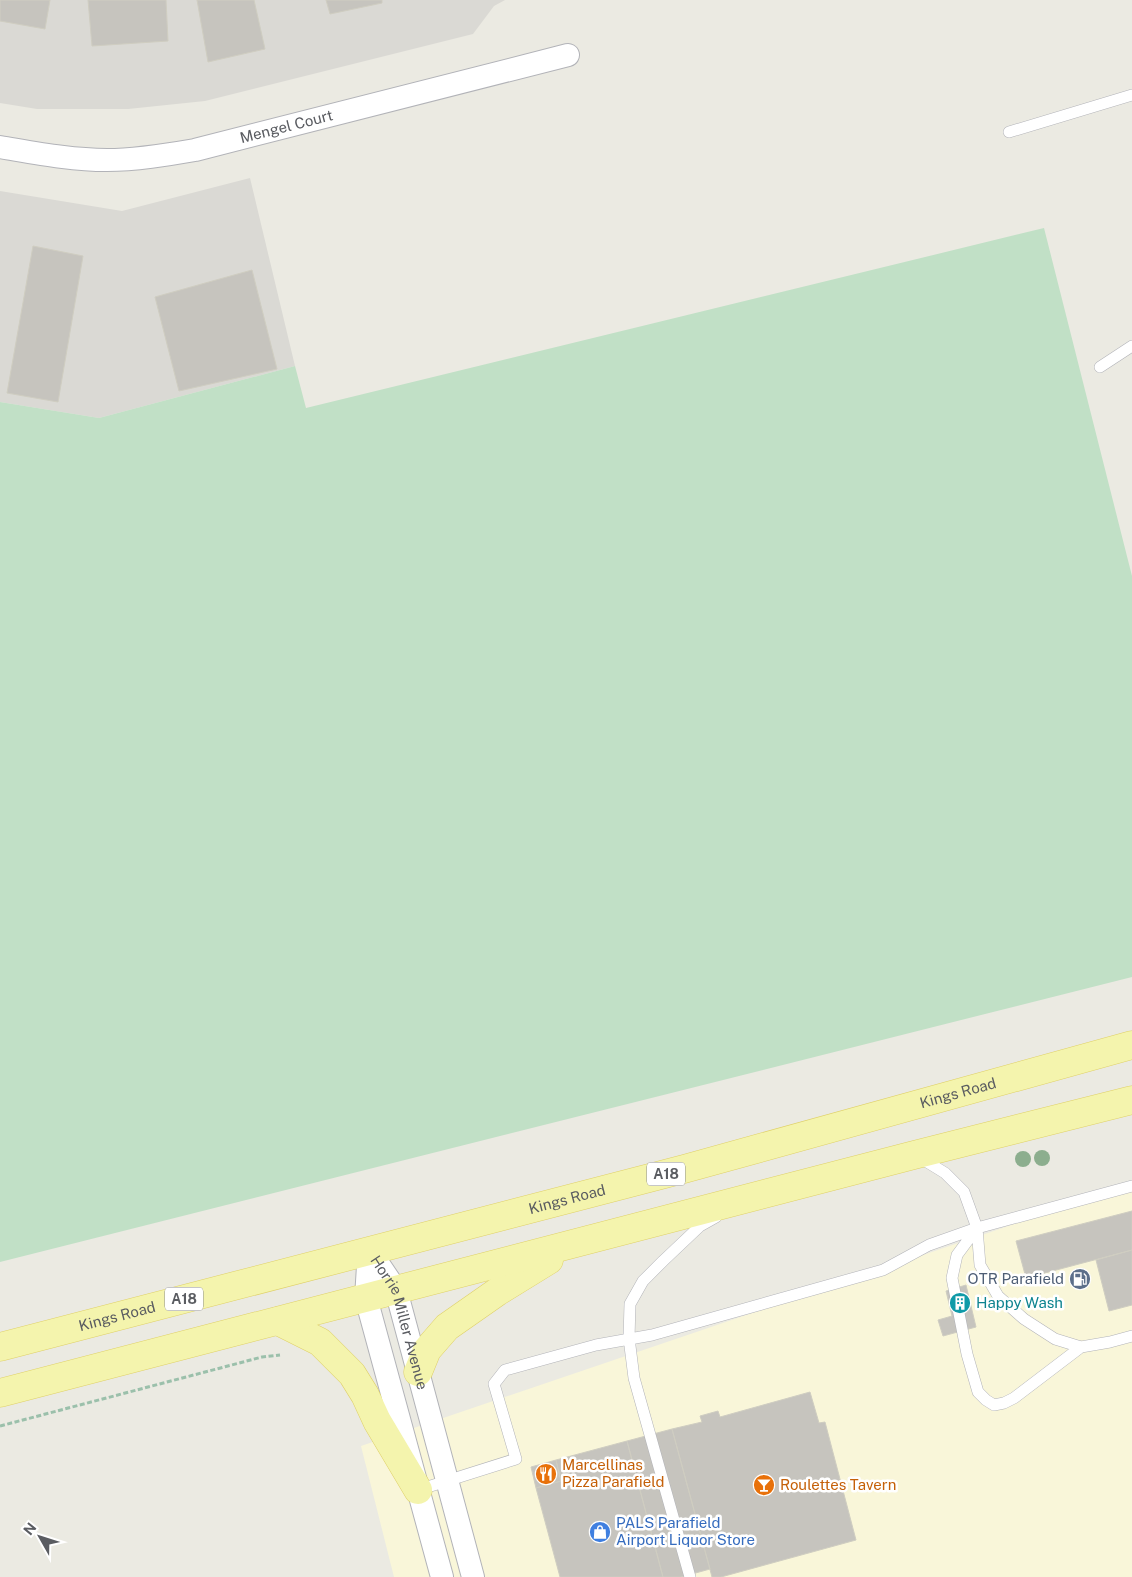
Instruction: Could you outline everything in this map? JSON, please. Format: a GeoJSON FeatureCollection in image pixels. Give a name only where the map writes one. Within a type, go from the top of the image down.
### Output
{"type":"FeatureCollection","features":[{"type":"Feature","properties":{"kind":"main road","name":"Kings Road"},"geometry":{"type":"LineString","coordinates":[[0,1347],[684,1169],[1132,1045]]}},
{"type":"Feature","properties":{"kind":"main road"},"geometry":{"type":"LineString","coordinates":[[0,1393],[1132,1100]]}},
{"type":"Feature","properties":{"kind":"main road"},"geometry":{"type":"LineString","coordinates":[[418,1372],[426,1350],[447,1327],[526,1273],[578,1243]]}},
{"type":"Feature","properties":{"kind":"main road"},"geometry":{"type":"LineString","coordinates":[[278,1321],[320,1342],[352,1374],[365,1395],[376,1421],[418,1490]]}},
{"type":"Feature","properties":{"kind":"street","name":"Mengel Court"},"geometry":{"type":"LineString","coordinates":[[0,148],[61,158],[107,160],[150,157],[195,150],[568,55]]}},
{"type":"Feature","properties":{"kind":"street","name":"Horrie Miller Avenue"},"geometry":{"type":"LineString","coordinates":[[369,1250],[396,1290],[473,1577]]}},
{"type":"Feature","properties":{"kind":"street","name":"Horrie Miller Avenue"},"geometry":{"type":"LineString","coordinates":[[369,1250],[366,1298],[442,1577]]}},
{"type":"Feature","properties":{"kind":"lane"},"geometry":{"type":"LineString","coordinates":[[1008,132],[1132,95]]}},
{"type":"Feature","properties":{"kind":"lane"},"geometry":{"type":"LineString","coordinates":[[1100,366],[1132,346]]}},
{"type":"Feature","properties":{"kind":"lane"},"geometry":{"type":"LineString","coordinates":[[914,1155],[945,1172],[964,1192],[977,1228],[980,1264],[998,1296],[1024,1320],[1056,1339],[1081,1347]]}},
{"type":"Feature","properties":{"kind":"lane"},"geometry":{"type":"LineString","coordinates":[[418,1490],[516,1459],[494,1384],[505,1370],[596,1345],[652,1335],[883,1270],[929,1246],[977,1228],[1132,1186]]}},
{"type":"Feature","properties":{"kind":"lane"},"geometry":{"type":"LineString","coordinates":[[690,1577],[634,1378],[629,1338],[630,1304],[643,1281],[700,1226],[751,1198]]}},
{"type":"Feature","properties":{"kind":"lane"},"geometry":{"type":"LineString","coordinates":[[977,1228],[957,1255],[952,1278],[967,1354],[978,1392],[986,1400],[994,1405],[1014,1398],[1081,1347],[1132,1336]]}},
{"type":"Feature","properties":{"kind":"path"},"geometry":{"type":"LineString","coordinates":[[0,1426],[262,1357],[284,1355]]}},
{"type":"Feature","properties":{"kind":"shaded area"},"geometry":{"type":"Polygon","coordinates":[[[0,0],[505,0],[494,6],[473,34],[205,101],[128,109],[37,109],[0,103],[0,0]]]}},
{"type":"Feature","properties":{"kind":"shaded area"},"geometry":{"type":"Polygon","coordinates":[[[250,178],[295,366],[99,418],[0,402],[0,191],[122,211],[250,178]]]}},
{"type":"Feature","properties":{"kind":"shaded area"},"geometry":{"type":"Polygon","coordinates":[[[1132,1184],[1132,1577],[394,1577],[361,1446],[1132,1184]]]}},
{"type":"Feature","properties":{"kind":"green space"},"geometry":{"type":"Polygon","coordinates":[[[1044,228],[1132,576],[1132,977],[0,1262],[0,402],[99,418],[295,366],[306,408],[1044,228]]]}},
{"type":"Feature","properties":{"kind":"building"},"geometry":{"type":"Polygon","coordinates":[[[0,0],[50,0],[45,29],[0,21],[0,0]]]}},
{"type":"Feature","properties":{"kind":"building"},"geometry":{"type":"Polygon","coordinates":[[[88,0],[166,0],[168,41],[92,46],[88,0]]]}},
{"type":"Feature","properties":{"kind":"building"},"geometry":{"type":"Polygon","coordinates":[[[197,0],[254,0],[265,49],[208,62],[197,0]]]}},
{"type":"Feature","properties":{"kind":"building"},"geometry":{"type":"Polygon","coordinates":[[[326,0],[382,0],[382,3],[330,14],[326,0]]]}},
{"type":"Feature","properties":{"kind":"building"},"geometry":{"type":"Polygon","coordinates":[[[33,246],[83,256],[58,402],[7,393],[33,246]]]}},
{"type":"Feature","properties":{"kind":"building"},"geometry":{"type":"Polygon","coordinates":[[[252,270],[277,369],[179,391],[155,297],[252,270]]]}},
{"type":"Feature","properties":{"kind":"building"},"geometry":{"type":"Polygon","coordinates":[[[1132,1211],[1132,1250],[1026,1278],[1016,1241],[1132,1211]]]}},
{"type":"Feature","properties":{"kind":"building"},"geometry":{"type":"Polygon","coordinates":[[[1132,1250],[1132,1305],[1109,1311],[1096,1260],[1132,1250]]]}},
{"type":"Feature","properties":{"kind":"building","name":"Happy Wash"},"geometry":{"type":"Polygon","coordinates":[[[966,1285],[976,1327],[943,1336],[938,1320],[952,1316],[946,1291],[966,1285]]]}},
{"type":"Feature","properties":{"kind":"building","name":"Roulettes Tavern"},"geometry":{"type":"Polygon","coordinates":[[[810,1392],[819,1423],[825,1422],[856,1540],[721,1577],[712,1577],[672,1429],[702,1422],[700,1416],[718,1411],[720,1417],[810,1392]]]}},
{"type":"Feature","properties":{"kind":"building"},"geometry":{"type":"Polygon","coordinates":[[[672,1429],[710,1569],[681,1577],[663,1577],[627,1441],[672,1429]]]}},
{"type":"Feature","properties":{"kind":"building","name":"PALS Parafield Airport Liquor Store"},"geometry":{"type":"Polygon","coordinates":[[[627,1441],[663,1577],[560,1577],[536,1488],[561,1481],[556,1460],[627,1441]]]}},
{"type":"Feature","properties":{"kind":"building","name":"Marcellinas Pizza Parafield"},"geometry":{"type":"Polygon","coordinates":[[[556,1460],[561,1481],[536,1488],[531,1467],[556,1460]]]}},
{"type":"Feature","properties":{"kind":"place","name":"OTR Parafield"},"geometry":{"type":"Point","coordinates":[1080,1279]}},
{"type":"Feature","properties":{"kind":"place","name":"Happy Wash"},"geometry":{"type":"Point","coordinates":[960,1303]}},
{"type":"Feature","properties":{"kind":"place","name":"Marcellinas Pizza Parafield"},"geometry":{"type":"Point","coordinates":[546,1474]}},
{"type":"Feature","properties":{"kind":"place","name":"Roulettes Tavern"},"geometry":{"type":"Point","coordinates":[764,1485]}},
{"type":"Feature","properties":{"kind":"place","name":"PALS Parafield Airport Liquor Store"},"geometry":{"type":"Point","coordinates":[600,1532]}}]}
